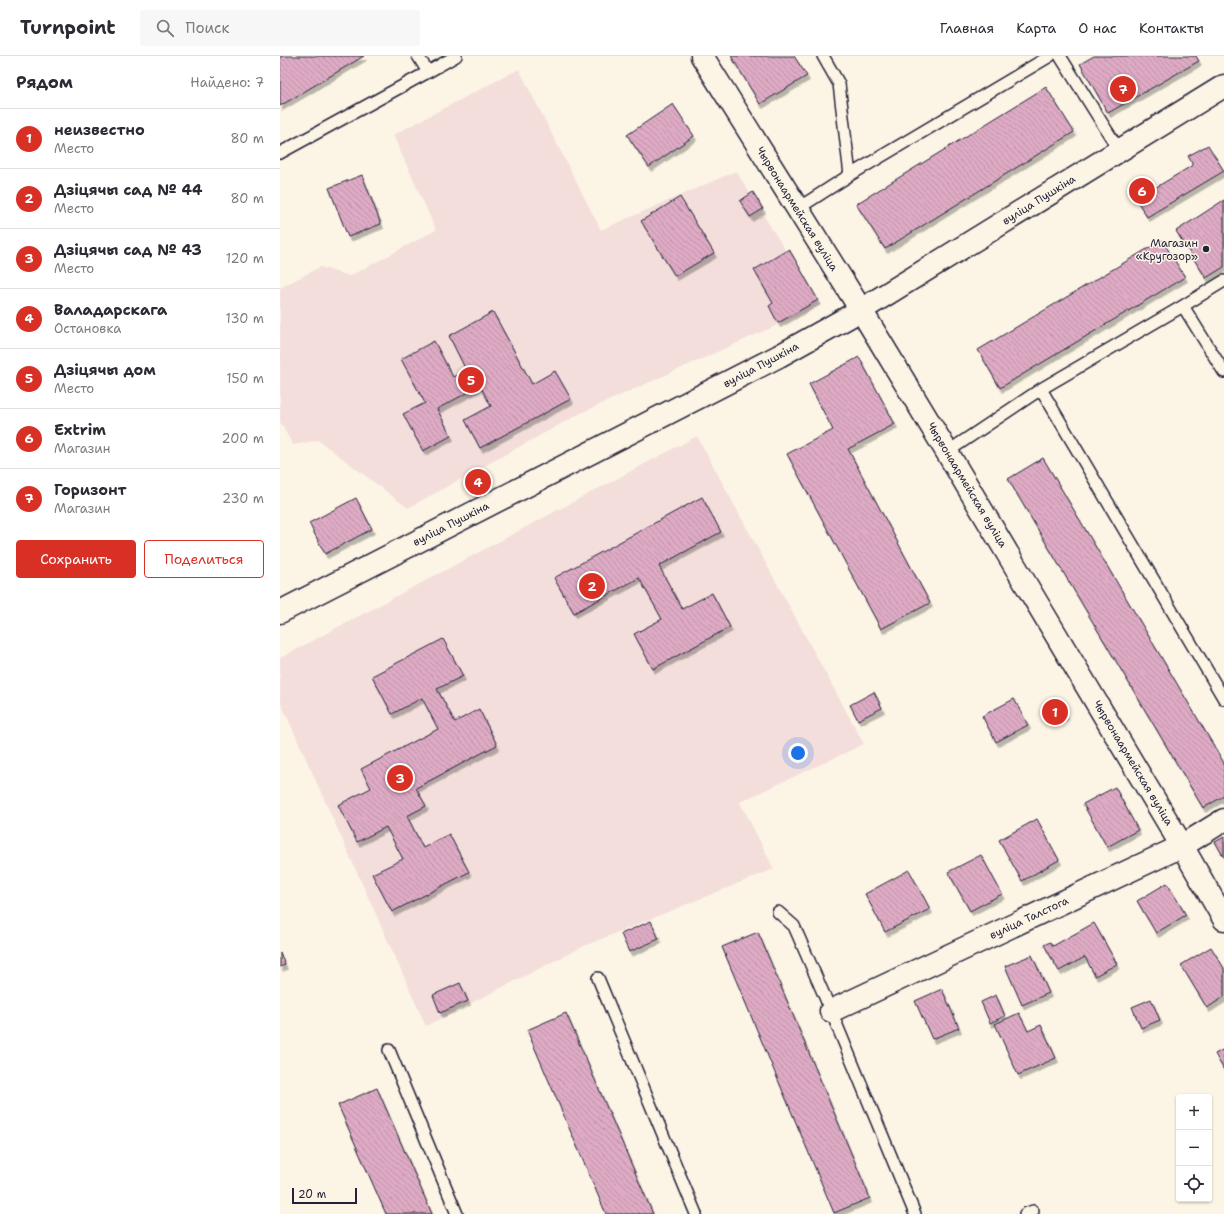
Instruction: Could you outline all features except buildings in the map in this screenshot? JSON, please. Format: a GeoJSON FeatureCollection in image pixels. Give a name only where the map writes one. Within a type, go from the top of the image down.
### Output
{"type":"FeatureCollection","features":[{"type":"Feature","properties":{"kind":"street","name":"Чырвонаармейская вуліца"},"geometry":{"type":"LineString","coordinates":[[702,56],[861,310],[947,452],[1224,919]]}},
{"type":"Feature","properties":{"kind":"street","name":"вуліца Пушкіна"},"geometry":{"type":"LineString","coordinates":[[280,612],[779,356],[861,310],[1224,86]]}},
{"type":"Feature","properties":{"kind":"street","name":"вуліца Талстога"},"geometry":{"type":"LineString","coordinates":[[831,1011],[1182,846],[1224,820]]}},
{"type":"Feature","properties":{"kind":"lane"},"geometry":{"type":"LineString","coordinates":[[418,56],[428,72]]}},
{"type":"Feature","properties":{"kind":"lane"},"geometry":{"type":"LineString","coordinates":[[280,153],[456,56]]}},
{"type":"Feature","properties":{"kind":"lane"},"geometry":{"type":"LineString","coordinates":[[823,56],[840,84],[850,175]]}},
{"type":"Feature","properties":{"kind":"lane"},"geometry":{"type":"LineString","coordinates":[[797,209],[850,175],[1050,56]]}},
{"type":"Feature","properties":{"kind":"lane"},"geometry":{"type":"LineString","coordinates":[[1060,56],[1119,150]]}},
{"type":"Feature","properties":{"kind":"lane"},"geometry":{"type":"LineString","coordinates":[[947,452],[1041,389],[1224,281]]}},
{"type":"Feature","properties":{"kind":"lane"},"geometry":{"type":"LineString","coordinates":[[1183,306],[1224,372]]}},
{"type":"Feature","properties":{"kind":"lane"},"geometry":{"type":"LineString","coordinates":[[1041,389],[1224,699]]}},
{"type":"Feature","properties":{"kind":"lane"},"geometry":{"type":"LineString","coordinates":[[778,912],[794,926],[915,1214]]}},
{"type":"Feature","properties":{"kind":"lane"},"geometry":{"type":"LineString","coordinates":[[598,978],[696,1214]]}},
{"type":"Feature","properties":{"kind":"lane"},"geometry":{"type":"LineString","coordinates":[[389,1050],[456,1214]]}},
{"type":"Feature","properties":{"kind":"shaded area"},"geometry":{"type":"Polygon","coordinates":[[[519,69],[601,230],[736,171],[820,306],[581,413],[408,508],[318,440],[293,445],[280,422],[280,288],[320,267],[350,276],[436,230],[393,135],[519,69]]]}},
{"type":"Feature","properties":{"kind":"shaded area"},"geometry":{"type":"Polygon","coordinates":[[[697,436],[864,744],[740,802],[774,869],[584,946],[426,1026],[280,701],[280,658],[697,436]]]}},
{"type":"Feature","properties":{"kind":"place","name":"Горизонт"},"geometry":{"type":"Point","coordinates":[1123,89]}},
{"type":"Feature","properties":{"kind":"place","name":"Extrim"},"geometry":{"type":"Point","coordinates":[1142,191]}},
{"type":"Feature","properties":{"kind":"place","name":"Магазин «Кругозор»"},"geometry":{"type":"Point","coordinates":[1206,249]}},
{"type":"Feature","properties":{"kind":"place","name":"Дзіцячы дом"},"geometry":{"type":"Point","coordinates":[471,380]}},
{"type":"Feature","properties":{"kind":"place","name":"Валадарскага"},"geometry":{"type":"Point","coordinates":[478,482]}},
{"type":"Feature","properties":{"kind":"place","name":"Дзіцячы сад № 44"},"geometry":{"type":"Point","coordinates":[592,586]}},
{"type":"Feature","properties":{"kind":"place","name":"неизвестно"},"geometry":{"type":"Point","coordinates":[1055,712]}},
{"type":"Feature","properties":{"kind":"place","name":"Дзіцячы сад № 43"},"geometry":{"type":"Point","coordinates":[400,778]}}]}
